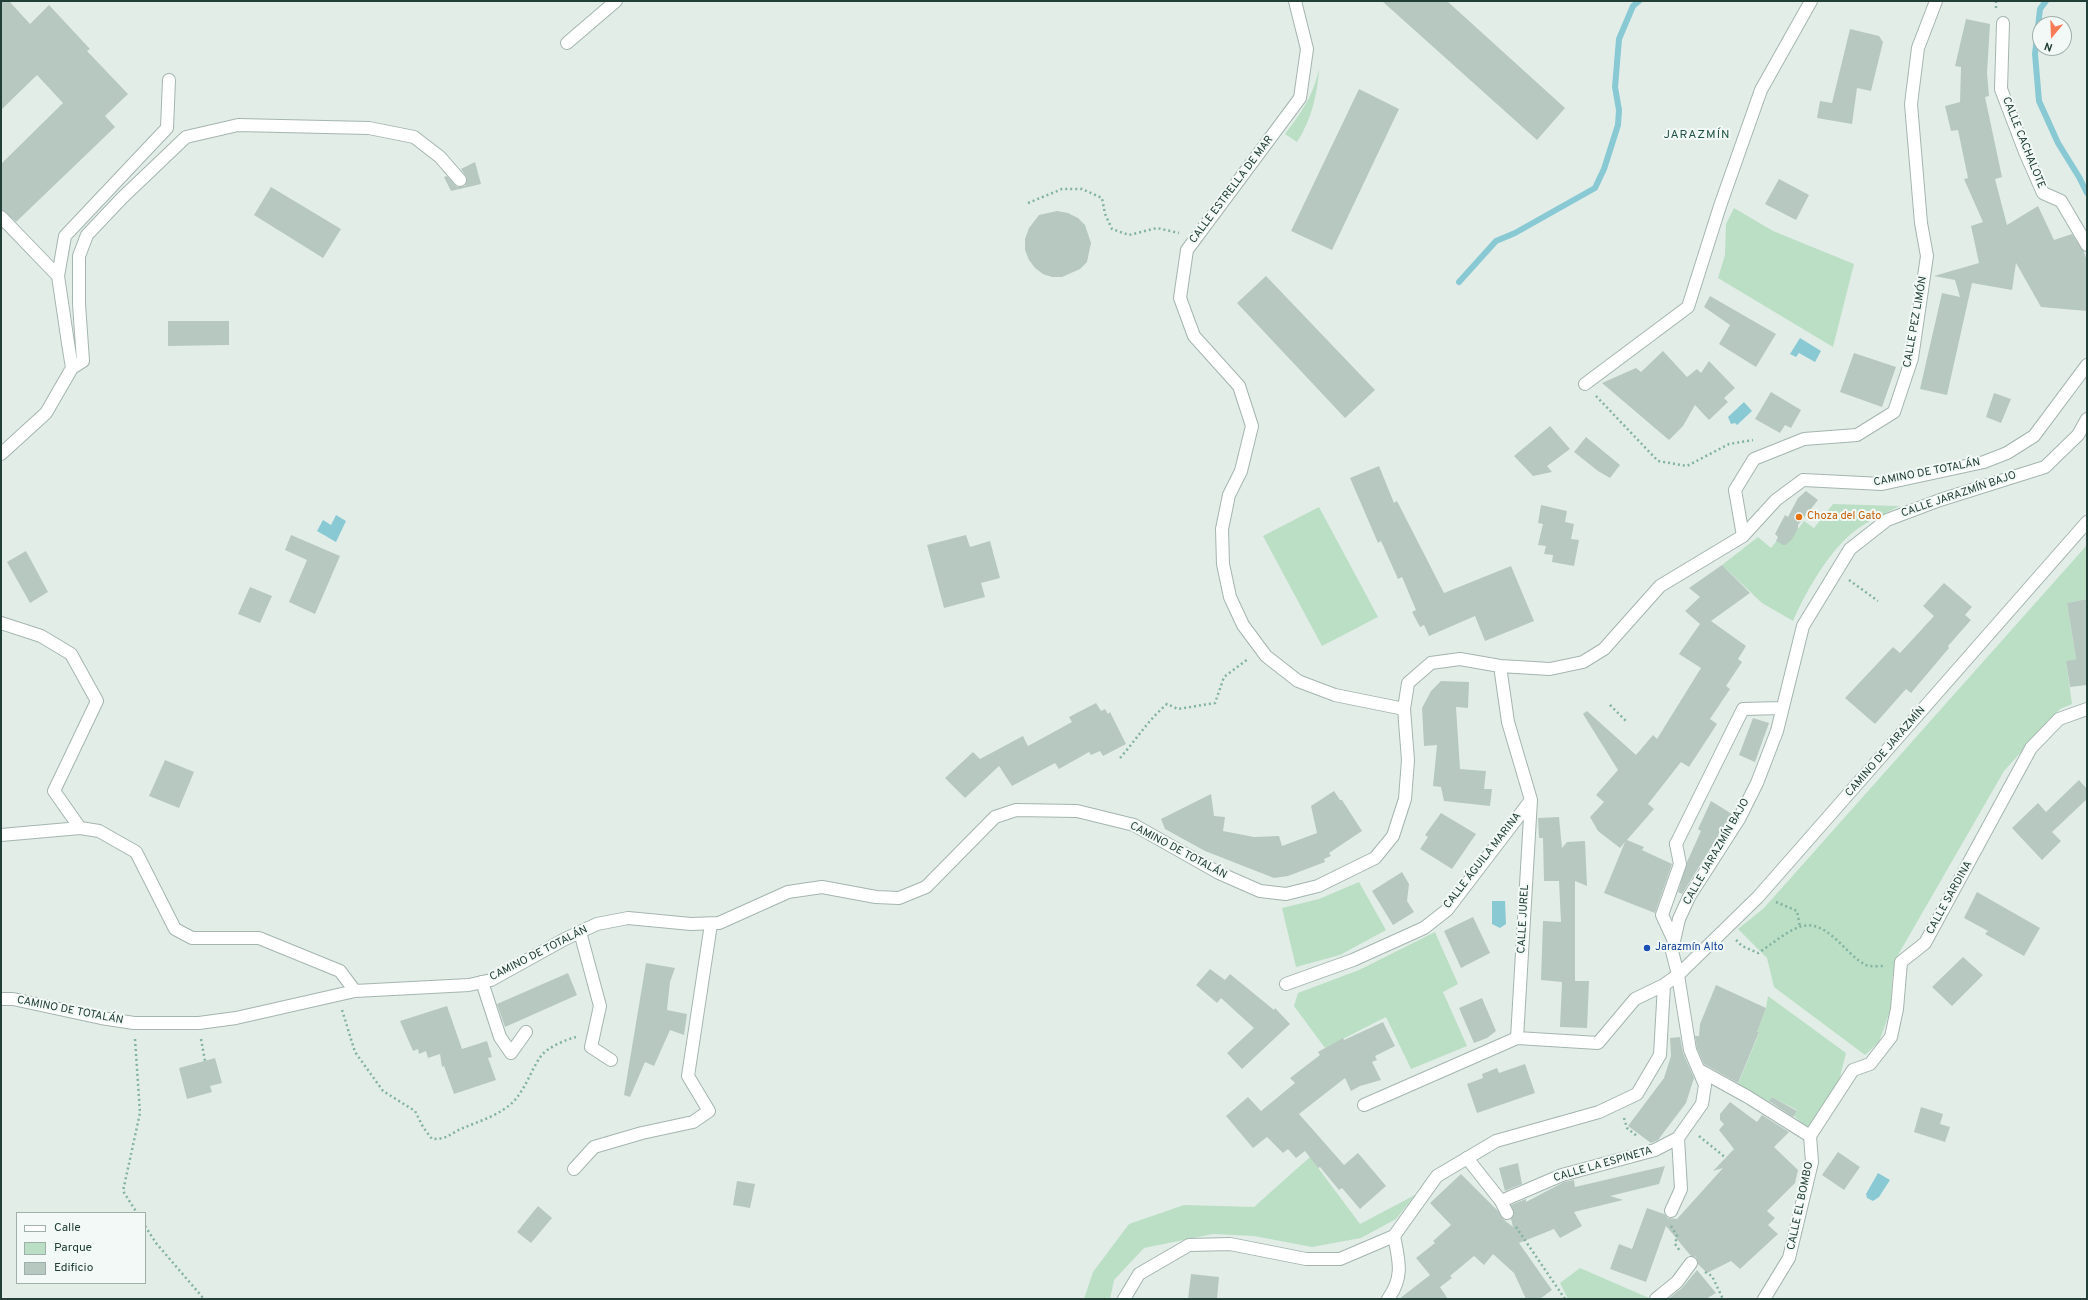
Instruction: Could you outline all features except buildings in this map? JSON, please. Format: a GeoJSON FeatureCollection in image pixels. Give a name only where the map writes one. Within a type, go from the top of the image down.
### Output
{"type":"FeatureCollection","features":[{"type":"Feature","properties":{"kind":"street"},"geometry":{"type":"LineString","coordinates":[[567,43],[616,1]]}},
{"type":"Feature","properties":{"kind":"street","name":"CALLE ESTRELLA DE MAR"},"geometry":{"type":"LineString","coordinates":[[1294,1],[1307,49],[1300,98],[1187,250],[1180,298],[1194,336],[1239,386],[1252,426],[1241,471],[1229,495],[1222,529],[1223,564],[1230,597],[1243,625],[1266,656],[1298,681],[1335,694],[1404,709]]}},
{"type":"Feature","properties":{"kind":"street"},"geometry":{"type":"LineString","coordinates":[[1585,384],[1688,307],[1720,206],[1761,90],[1811,1]]}},
{"type":"Feature","properties":{"kind":"street","name":"CALLE PEZ LIMÓN"},"geometry":{"type":"LineString","coordinates":[[1743,536],[1736,490],[1754,458],[1804,439],[1857,436],[1894,412],[1912,358],[1927,256],[1921,223],[1911,104],[1918,48],[1936,1]]}},
{"type":"Feature","properties":{"kind":"street","name":"CALLE CACHALOTE"},"geometry":{"type":"LineString","coordinates":[[2003,23],[2001,88],[2025,152],[2043,193],[2061,201],[2087,245]]}},
{"type":"Feature","properties":{"kind":"street"},"geometry":{"type":"LineString","coordinates":[[72,368],[58,276],[65,236],[167,128],[169,80]]}},
{"type":"Feature","properties":{"kind":"street"},"geometry":{"type":"LineString","coordinates":[[1,454],[46,413],[72,368],[83,361],[79,304],[79,256],[87,235],[122,198],[186,137],[238,125],[369,128],[414,137],[440,157],[460,180]]}},
{"type":"Feature","properties":{"kind":"street"},"geometry":{"type":"LineString","coordinates":[[1,216],[58,276]]}},
{"type":"Feature","properties":{"kind":"street","name":"CAMINO DE TOTALÁN"},"geometry":{"type":"LineString","coordinates":[[1,999],[13,999],[101,1018],[134,1023],[199,1023],[236,1018],[355,991],[469,985],[491,980],[597,924],[628,918],[690,924],[719,923],[788,892],[822,887],[876,897],[899,898],[926,886],[995,817],[1016,810],[1077,811],[1134,825],[1219,873],[1260,891],[1286,894],[1318,886],[1375,858],[1393,836],[1405,799],[1408,760],[1404,709],[1408,683],[1431,663],[1460,659],[1500,666],[1550,669],[1583,662],[1604,649],[1660,586],[1743,536],[1776,500],[1803,480],[1830,480],[1859,484],[1882,484],[1984,462],[2007,452],[2034,436],[2087,365]]}},
{"type":"Feature","properties":{"kind":"street","name":"CALLE JARAZMÍN BAJO"},"geometry":{"type":"LineString","coordinates":[[1701,1071],[1690,1050],[1678,975],[1672,951],[1679,919],[1689,897],[1739,820],[1757,783],[1777,731],[1803,626],[1850,549],[1887,520],[1940,500],[2045,467],[2078,435],[2087,419]]}},
{"type":"Feature","properties":{"kind":"street","name":"CAMINO DE JARAZMÍN"},"geometry":{"type":"LineString","coordinates":[[1664,985],[1678,975],[1758,897],[2087,522]]}},
{"type":"Feature","properties":{"kind":"street"},"geometry":{"type":"LineString","coordinates":[[1,623],[41,636],[71,654],[97,701],[54,791],[80,828]]}},
{"type":"Feature","properties":{"kind":"street"},"geometry":{"type":"LineString","coordinates":[[1500,666],[1508,722],[1531,800]]}},
{"type":"Feature","properties":{"kind":"street"},"geometry":{"type":"LineString","coordinates":[[1674,941],[1662,915],[1680,864],[1676,844],[1743,708],[1782,708]]}},
{"type":"Feature","properties":{"kind":"street","name":"CALLE SARDINA"},"geometry":{"type":"LineString","coordinates":[[1901,962],[1926,943],[2031,748],[2059,719],[2087,708]]}},
{"type":"Feature","properties":{"kind":"street","name":"CALLE ÁGUILA MARINA"},"geometry":{"type":"LineString","coordinates":[[1286,984],[1353,960],[1424,928],[1447,910],[1531,800]]}},
{"type":"Feature","properties":{"kind":"street","name":"CALLE JUREL"},"geometry":{"type":"LineString","coordinates":[[1517,1038],[1531,800]]}},
{"type":"Feature","properties":{"kind":"street"},"geometry":{"type":"LineString","coordinates":[[1,835],[80,828],[99,831],[136,852],[175,928],[192,938],[259,938],[340,971],[355,991]]}},
{"type":"Feature","properties":{"kind":"street"},"geometry":{"type":"LineString","coordinates":[[574,1169],[594,1147],[642,1133],[693,1122],[709,1111],[688,1076],[711,924]]}},
{"type":"Feature","properties":{"kind":"street"},"geometry":{"type":"LineString","coordinates":[[580,932],[600,1006],[593,1032],[591,1047],[611,1060]]}},
{"type":"Feature","properties":{"kind":"street"},"geometry":{"type":"LineString","coordinates":[[1701,1071],[1810,1136],[1853,1070],[1870,1064],[1891,1037],[1897,1009],[1901,962]]}},
{"type":"Feature","properties":{"kind":"street"},"geometry":{"type":"LineString","coordinates":[[482,982],[500,1037],[511,1053],[526,1032]]}},
{"type":"Feature","properties":{"kind":"street"},"geometry":{"type":"LineString","coordinates":[[1124,1299],[1139,1274],[1189,1245],[1230,1244],[1306,1259],[1340,1259],[1394,1236],[1437,1176],[1496,1141],[1599,1112],[1637,1094],[1660,1055],[1664,985],[1635,999],[1598,1043],[1517,1038],[1364,1105]]}},
{"type":"Feature","properties":{"kind":"street"},"geometry":{"type":"LineString","coordinates":[[1671,1211],[1681,1189],[1678,1138],[1702,1104],[1705,1085],[1701,1071]]}},
{"type":"Feature","properties":{"kind":"street","name":"CALLE EL BOMBO"},"geometry":{"type":"LineString","coordinates":[[1764,1299],[1789,1258],[1812,1162],[1810,1136]]}},
{"type":"Feature","properties":{"kind":"street","name":"CALLE LA ESPINETA"},"geometry":{"type":"LineString","coordinates":[[1502,1201],[1562,1175],[1655,1150],[1678,1138]]}},
{"type":"Feature","properties":{"kind":"street"},"geometry":{"type":"LineString","coordinates":[[1467,1158],[1502,1201],[1506,1213]]}},
{"type":"Feature","properties":{"kind":"street"},"geometry":{"type":"LineString","coordinates":[[1388,1299],[1396,1288],[1400,1264],[1394,1236]]}},
{"type":"Feature","properties":{"kind":"street"},"geometry":{"type":"LineString","coordinates":[[1656,1299],[1677,1282],[1691,1262]]}},
{"type":"Feature","properties":{"kind":"path"},"geometry":{"type":"LineString","coordinates":[[1028,203],[1062,189],[1082,189],[1102,198],[1105,214],[1112,230],[1129,235],[1157,228],[1179,233],[1194,240]]}},
{"type":"Feature","properties":{"kind":"path"},"geometry":{"type":"LineString","coordinates":[[1585,384],[1658,461],[1687,466],[1729,444],[1767,438],[1777,450]]}},
{"type":"Feature","properties":{"kind":"path"},"geometry":{"type":"LineString","coordinates":[[1836,571],[1878,601]]}},
{"type":"Feature","properties":{"kind":"path"},"geometry":{"type":"LineString","coordinates":[[1120,758],[1137,739],[1153,715],[1167,704],[1178,709],[1215,703],[1224,677],[1260,648]]}},
{"type":"Feature","properties":{"kind":"path"},"geometry":{"type":"LineString","coordinates":[[1610,705],[1626,721]]}},
{"type":"Feature","properties":{"kind":"path"},"geometry":{"type":"LineString","coordinates":[[1758,897],[1785,904],[1797,911],[1800,927]]}},
{"type":"Feature","properties":{"kind":"path"},"geometry":{"type":"LineString","coordinates":[[1726,927],[1742,946],[1758,953],[1800,927],[1817,928],[1835,937],[1849,953],[1867,965],[1890,966],[1901,962]]}},
{"type":"Feature","properties":{"kind":"path"},"geometry":{"type":"LineString","coordinates":[[341,994],[342,1012],[355,1052],[383,1091],[415,1111],[423,1127],[432,1139],[444,1139],[460,1129],[490,1117],[514,1101],[529,1080],[542,1055],[566,1040],[593,1032]]}},
{"type":"Feature","properties":{"kind":"path"},"geometry":{"type":"LineString","coordinates":[[134,1023],[140,1113],[123,1191],[136,1212]]}},
{"type":"Feature","properties":{"kind":"path"},"geometry":{"type":"LineString","coordinates":[[200,1035],[205,1061]]}},
{"type":"Feature","properties":{"kind":"path"},"geometry":{"type":"LineString","coordinates":[[1619,1102],[1627,1128],[1655,1150]]}},
{"type":"Feature","properties":{"kind":"path"},"geometry":{"type":"LineString","coordinates":[[1697,1134],[1726,1158]]}},
{"type":"Feature","properties":{"kind":"path"},"geometry":{"type":"LineString","coordinates":[[1671,1211],[1671,1228],[1677,1236],[1675,1244],[1691,1262],[1712,1276],[1723,1299]]}},
{"type":"Feature","properties":{"kind":"path"},"geometry":{"type":"LineString","coordinates":[[1506,1213],[1565,1299]]}},
{"type":"Feature","properties":{"kind":"path"},"geometry":{"type":"LineString","coordinates":[[146,1228],[156,1243],[204,1299]]}},
{"type":"Feature","properties":{"kind":"green space"},"geometry":{"type":"Polygon","coordinates":[[[1319,68],[1313,106],[1302,134],[1297,142],[1285,134],[1306,103],[1314,87],[1319,68]]]}},
{"type":"Feature","properties":{"kind":"green space"},"geometry":{"type":"Polygon","coordinates":[[[1734,208],[1773,231],[1854,264],[1833,347],[1718,278],[1725,255],[1726,224],[1734,208]]]}},
{"type":"Feature","properties":{"kind":"green space"},"geometry":{"type":"Polygon","coordinates":[[[1833,504],[1899,506],[1861,526],[1846,538],[1820,571],[1793,621],[1762,603],[1722,565],[1758,537],[1771,548],[1779,538],[1786,545],[1804,521],[1814,528],[1833,504]]]}},
{"type":"Feature","properties":{"kind":"green space"},"geometry":{"type":"Polygon","coordinates":[[[1319,507],[1378,617],[1322,646],[1263,536],[1319,507]]]}},
{"type":"Feature","properties":{"kind":"green space"},"geometry":{"type":"Polygon","coordinates":[[[2087,545],[2087,599],[2067,603],[2076,659],[2066,661],[2072,704],[2060,709],[2004,771],[1898,955],[1892,979],[1891,1008],[1879,1042],[1865,1055],[1774,987],[1767,958],[1738,929],[1764,908],[2087,545]]]}},
{"type":"Feature","properties":{"kind":"green space"},"geometry":{"type":"Polygon","coordinates":[[[1359,882],[1386,930],[1340,955],[1296,967],[1282,908],[1319,899],[1359,882]]]}},
{"type":"Feature","properties":{"kind":"green space"},"geometry":{"type":"Polygon","coordinates":[[[1435,932],[1458,984],[1443,992],[1467,1046],[1411,1069],[1386,1017],[1325,1048],[1294,1006],[1298,993],[1359,970],[1435,932]]]}},
{"type":"Feature","properties":{"kind":"green space"},"geometry":{"type":"Polygon","coordinates":[[[1768,996],[1846,1053],[1839,1081],[1809,1129],[1794,1116],[1797,1110],[1772,1097],[1769,1102],[1738,1084],[1759,1033],[1757,1031],[1766,1008],[1768,996]]]}},
{"type":"Feature","properties":{"kind":"green space"},"geometry":{"type":"Polygon","coordinates":[[[1310,1157],[1360,1224],[1415,1195],[1396,1219],[1361,1238],[1312,1247],[1254,1236],[1213,1234],[1144,1248],[1114,1280],[1110,1299],[1084,1299],[1093,1272],[1129,1224],[1184,1205],[1254,1207],[1310,1157]]]}},
{"type":"Feature","properties":{"kind":"green space"},"geometry":{"type":"Polygon","coordinates":[[[1580,1268],[1649,1298],[1568,1299],[1560,1283],[1580,1268]]]}},
{"type":"Feature","properties":{"kind":"water"},"geometry":{"type":"Polygon","coordinates":[[[1800,338],[1821,351],[1815,362],[1799,353],[1796,357],[1790,354],[1800,338]]]}},
{"type":"Feature","properties":{"kind":"water"},"geometry":{"type":"Polygon","coordinates":[[[1744,402],[1752,411],[1737,425],[1735,423],[1731,424],[1728,417],[1744,402]]]}},
{"type":"Feature","properties":{"kind":"water"},"geometry":{"type":"Polygon","coordinates":[[[336,515],[346,521],[336,542],[317,531],[323,520],[331,525],[336,515]]]}},
{"type":"Feature","properties":{"kind":"water"},"geometry":{"type":"Polygon","coordinates":[[[1492,901],[1505,901],[1506,924],[1500,928],[1492,924],[1492,901]]]}},
{"type":"Feature","properties":{"kind":"water"},"geometry":{"type":"Polygon","coordinates":[[[1878,1173],[1890,1180],[1879,1197],[1873,1201],[1867,1198],[1866,1194],[1878,1173]]]}},
{"type":"Feature","properties":{"kind":"waterway"},"geometry":{"type":"LineString","coordinates":[[1459,282],[1496,241],[1515,233],[1595,188],[1604,169],[1618,125],[1619,110],[1615,87],[1619,39],[1633,6],[1639,1]]}},
{"type":"Feature","properties":{"kind":"waterway"},"geometry":{"type":"LineString","coordinates":[[2046,1],[2040,9],[2035,54],[2039,101],[2058,143],[2087,193]]}},
{"type":"Feature","properties":{"kind":"place","name":"Choza del Gato"},"geometry":{"type":"Point","coordinates":[1799,517]}},
{"type":"Feature","properties":{"kind":"place","name":"Jarazmín Alto"},"geometry":{"type":"Point","coordinates":[1647,948]}},
{"type":"Feature","properties":{"kind":"district","name":"JARAZMÍN"},"geometry":{"type":"Point","coordinates":[1697,136]}}]}
